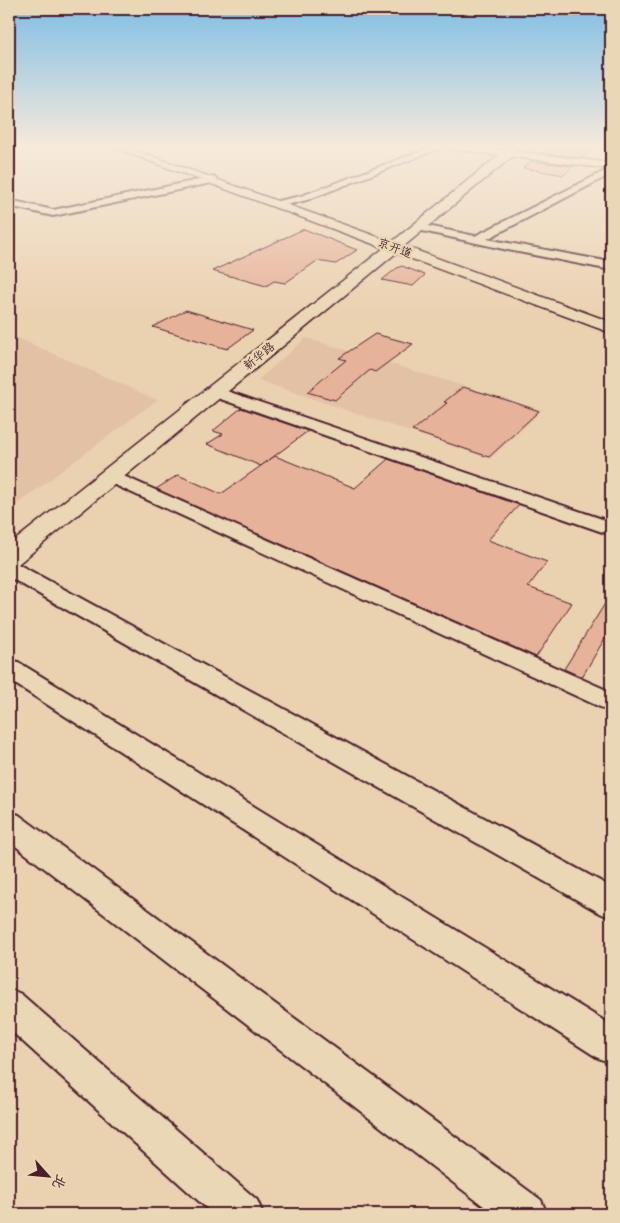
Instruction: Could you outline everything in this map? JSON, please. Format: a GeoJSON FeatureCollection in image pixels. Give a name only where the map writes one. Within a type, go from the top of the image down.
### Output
{"type":"FeatureCollection","features":[{"type":"Feature","properties":{"kind":"main road","name":"京开道"},"geometry":{"type":"LineString","coordinates":[[277,204],[611,328]]}},
{"type":"Feature","properties":{"kind":"main road","name":"新华路"},"geometry":{"type":"LineString","coordinates":[[9,558],[447,204]]}},
{"type":"Feature","properties":{"kind":"street"},"geometry":{"type":"LineString","coordinates":[[13,204],[53,214],[100,204]]}},
{"type":"Feature","properties":{"kind":"street"},"geometry":{"type":"LineString","coordinates":[[477,240],[548,204]]}},
{"type":"Feature","properties":{"kind":"street"},"geometry":{"type":"LineString","coordinates":[[418,227],[611,266]]}},
{"type":"Feature","properties":{"kind":"street"},"geometry":{"type":"LineString","coordinates":[[215,392],[611,529]]}},
{"type":"Feature","properties":{"kind":"street"},"geometry":{"type":"LineString","coordinates":[[110,476],[611,703]]}},
{"type":"Feature","properties":{"kind":"street"},"geometry":{"type":"LineString","coordinates":[[9,568],[611,903]]}},
{"type":"Feature","properties":{"kind":"street"},"geometry":{"type":"LineString","coordinates":[[9,668],[611,1045]]}},
{"type":"Feature","properties":{"kind":"street"},"geometry":{"type":"LineString","coordinates":[[9,824],[527,1214]]}},
{"type":"Feature","properties":{"kind":"street"},"geometry":{"type":"LineString","coordinates":[[9,1006],[243,1214]]}},
{"type":"Feature","properties":{"kind":"shaded area"},"geometry":{"type":"Polygon","coordinates":[[[9,334],[157,400],[9,510],[9,334]]]}},
{"type":"Feature","properties":{"kind":"shaded area"},"geometry":{"type":"Polygon","coordinates":[[[306,338],[542,410],[490,459],[258,380],[306,338]]]}},
{"type":"Feature","properties":{"kind":"building"},"geometry":{"type":"Polygon","coordinates":[[[304,229],[357,250],[336,264],[317,261],[285,283],[274,281],[266,286],[212,271],[304,229]]]}},
{"type":"Feature","properties":{"kind":"building"},"geometry":{"type":"Polygon","coordinates":[[[402,266],[425,275],[413,286],[382,280],[402,266]]]}},
{"type":"Feature","properties":{"kind":"building"},"geometry":{"type":"Polygon","coordinates":[[[186,310],[253,330],[227,349],[153,327],[186,310]]]}},
{"type":"Feature","properties":{"kind":"building"},"geometry":{"type":"Polygon","coordinates":[[[375,334],[413,344],[375,372],[370,370],[335,400],[307,392],[346,360],[339,358],[375,334]]]}},
{"type":"Feature","properties":{"kind":"building"},"geometry":{"type":"Polygon","coordinates":[[[463,387],[539,411],[489,457],[412,431],[447,403],[444,402],[463,387]]]}},
{"type":"Feature","properties":{"kind":"building"},"geometry":{"type":"Polygon","coordinates":[[[241,408],[308,431],[261,466],[207,444],[223,434],[213,431],[241,408]]]}},
{"type":"Feature","properties":{"kind":"building"},"geometry":{"type":"Polygon","coordinates":[[[275,456],[355,488],[388,459],[519,505],[488,540],[547,562],[528,587],[572,603],[536,657],[156,489],[178,475],[221,494],[275,456]]]}},
{"type":"Feature","properties":{"kind":"building"},"geometry":{"type":"Polygon","coordinates":[[[611,594],[611,628],[582,677],[564,669],[611,594]]]}}]}
